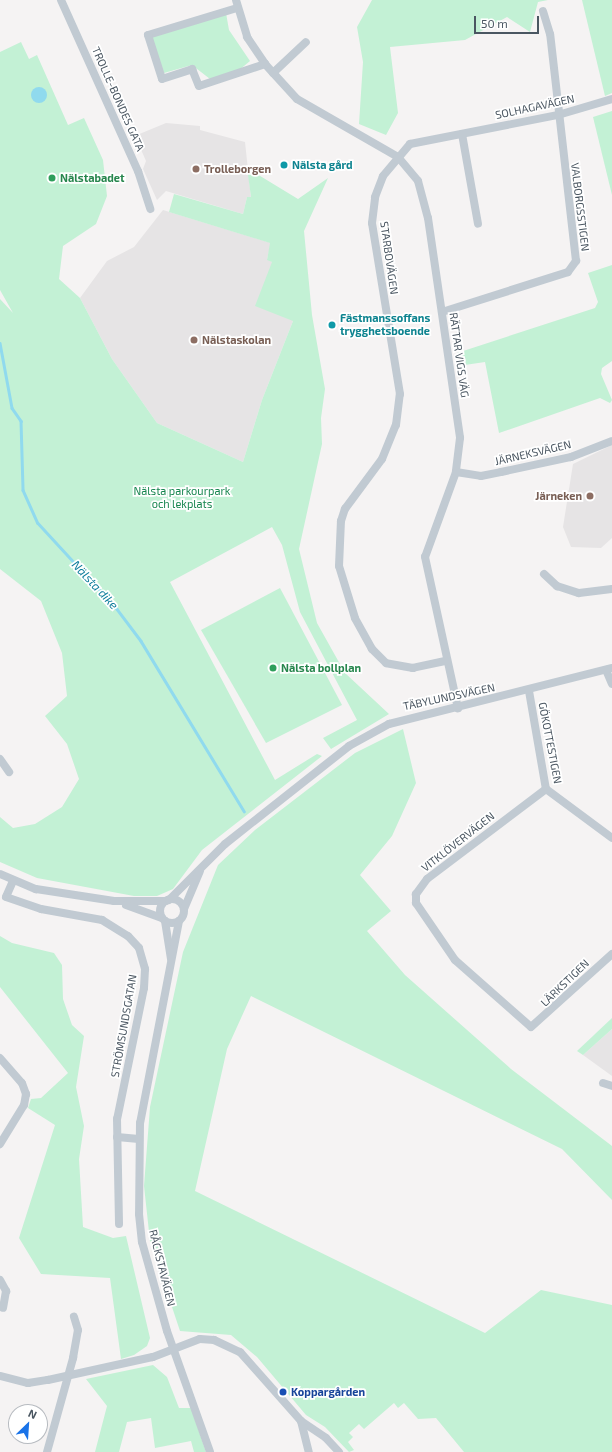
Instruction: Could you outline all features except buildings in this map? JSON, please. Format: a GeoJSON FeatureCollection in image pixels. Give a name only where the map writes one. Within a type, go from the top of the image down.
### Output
{"type":"FeatureCollection","features":[{"type":"Feature","properties":{"kind":"street","name":"TROLLE-BONDES GATA"},"geometry":{"type":"LineString","coordinates":[[61,0],[138,171],[150,209]]}},
{"type":"Feature","properties":{"kind":"street","name":"RÄTTAR VIGS VÄG"},"geometry":{"type":"LineString","coordinates":[[265,64],[199,86],[192,69],[162,80],[148,35],[236,4],[241,26],[265,64],[297,99],[317,113],[398,157],[418,181],[428,218],[460,438],[456,472],[425,557],[445,661],[458,708]]}},
{"type":"Feature","properties":{"kind":"street","name":"VALBORGSSTIGEN"},"geometry":{"type":"LineString","coordinates":[[442,312],[568,272],[576,261],[558,115],[550,34],[543,11]]}},
{"type":"Feature","properties":{"kind":"street"},"geometry":{"type":"LineString","coordinates":[[273,73],[306,42]]}},
{"type":"Feature","properties":{"kind":"street","name":"SOLHAGAVÄGEN"},"geometry":{"type":"LineString","coordinates":[[398,157],[410,144],[558,115],[612,99]]}},
{"type":"Feature","properties":{"kind":"street"},"geometry":{"type":"LineString","coordinates":[[462,134],[478,224]]}},
{"type":"Feature","properties":{"kind":"street","name":"STARBOVÄGEN"},"geometry":{"type":"LineString","coordinates":[[398,157],[383,176],[374,197],[372,222],[400,394],[396,425],[382,460],[345,509],[341,522],[339,566],[355,618],[372,649],[386,663],[413,668],[445,661]]}},
{"type":"Feature","properties":{"kind":"street","name":"JÄRNEKSVÄGEN"},"geometry":{"type":"LineString","coordinates":[[456,472],[481,476],[571,457],[612,441]]}},
{"type":"Feature","properties":{"kind":"street"},"geometry":{"type":"LineString","coordinates":[[544,574],[557,586],[579,593],[612,589]]}},
{"type":"Feature","properties":{"kind":"street","name":"TÄBYLUNDSVÄGEN"},"geometry":{"type":"LineString","coordinates":[[168,901],[225,844],[348,746],[404,718],[458,708],[529,691],[609,669],[612,684]]}},
{"type":"Feature","properties":{"kind":"street","name":"GÖKOTTESTIGEN"},"geometry":{"type":"LineString","coordinates":[[529,691],[546,789],[612,838]]}},
{"type":"Feature","properties":{"kind":"street"},"geometry":{"type":"LineString","coordinates":[[0,759],[9,772]]}},
{"type":"Feature","properties":{"kind":"street","name":"VITKLÖVERVÄGEN"},"geometry":{"type":"LineString","coordinates":[[531,1027],[455,960],[421,914],[416,894],[427,879],[546,789]]}},
{"type":"Feature","properties":{"kind":"street","name":"TÄBYLUNDSVÄGEN"},"geometry":{"type":"LineString","coordinates":[[184,909],[201,868]]}},
{"type":"Feature","properties":{"kind":"street"},"geometry":{"type":"LineString","coordinates":[[0,874],[13,881],[36,889],[114,901],[177,901],[184,909],[179,921],[164,920],[114,901]]}},
{"type":"Feature","properties":{"kind":"street","name":"STRÖMSUNDSGATAN"},"geometry":{"type":"LineString","coordinates":[[13,881],[6,896],[41,909],[102,920],[124,933],[139,948],[145,968],[144,988],[117,1119],[119,1224]]}},
{"type":"Feature","properties":{"kind":"street"},"geometry":{"type":"LineString","coordinates":[[164,920],[160,911],[168,901]]}},
{"type":"Feature","properties":{"kind":"street","name":"RÅCKSTAVÄGEN"},"geometry":{"type":"LineString","coordinates":[[164,920],[172,966]]}},
{"type":"Feature","properties":{"kind":"street","name":"RÅCKSTAVÄGEN"},"geometry":{"type":"LineString","coordinates":[[179,921],[172,966],[139,1139],[137,1174],[142,1242],[173,1348],[210,1452]]}},
{"type":"Feature","properties":{"kind":"street","name":"LÄRKSTIGEN"},"geometry":{"type":"LineString","coordinates":[[531,1027],[612,954]]}},
{"type":"Feature","properties":{"kind":"street"},"geometry":{"type":"LineString","coordinates":[[0,1058],[22,1083],[26,1094],[24,1105],[0,1144]]}},
{"type":"Feature","properties":{"kind":"street"},"geometry":{"type":"LineString","coordinates":[[604,1083],[612,1086]]}},
{"type":"Feature","properties":{"kind":"street"},"geometry":{"type":"LineString","coordinates":[[117,1137],[139,1139]]}},
{"type":"Feature","properties":{"kind":"street"},"geometry":{"type":"LineString","coordinates":[[0,1280],[6,1292],[3,1308]]}},
{"type":"Feature","properties":{"kind":"street"},"geometry":{"type":"LineString","coordinates":[[48,1452],[78,1330],[74,1317]]}},
{"type":"Feature","properties":{"kind":"street"},"geometry":{"type":"LineString","coordinates":[[0,1376],[28,1383],[153,1357],[173,1348],[200,1339],[227,1344],[250,1361],[301,1421],[326,1438],[339,1452]]}},
{"type":"Feature","properties":{"kind":"street"},"geometry":{"type":"LineString","coordinates":[[301,1421],[309,1452]]}},
{"type":"Feature","properties":{"kind":"shaded area","name":"Trolleborgen"},"geometry":{"type":"Polygon","coordinates":[[[166,123],[200,126],[200,130],[245,142],[251,198],[247,197],[243,214],[166,191],[157,200],[143,169],[146,161],[136,138],[137,135],[166,123]]]}},
{"type":"Feature","properties":{"kind":"shaded area","name":"Nälstaskolan"},"geometry":{"type":"Polygon","coordinates":[[[163,210],[271,243],[267,259],[272,262],[293,321],[262,400],[243,462],[157,423],[112,359],[80,298],[107,261],[134,247],[163,210]]]}},
{"type":"Feature","properties":{"kind":"shaded area","name":"Järneken"},"geometry":{"type":"Polygon","coordinates":[[[612,445],[612,538],[601,548],[571,547],[563,527],[573,464],[612,445]]]}},
{"type":"Feature","properties":{"kind":"shaded area"},"geometry":{"type":"Polygon","coordinates":[[[612,1029],[612,1076],[583,1055],[612,1029]]]}},
{"type":"Feature","properties":{"kind":"green space"},"geometry":{"type":"Polygon","coordinates":[[[372,0],[548,0],[538,2],[530,32],[507,17],[465,40],[390,47],[398,113],[386,135],[359,124],[363,62],[357,27],[372,0]]]}},
{"type":"Feature","properties":{"kind":"green space"},"geometry":{"type":"Polygon","coordinates":[[[582,0],[612,0],[612,93],[605,96],[582,0]]]}},
{"type":"Feature","properties":{"kind":"green space"},"geometry":{"type":"Polygon","coordinates":[[[226,13],[229,30],[250,61],[238,71],[210,79],[192,65],[164,73],[151,37],[226,13]]]}},
{"type":"Feature","properties":{"kind":"green space","name":"Nälsta parkourpark och lekplats"},"geometry":{"type":"Polygon","coordinates":[[[21,42],[29,59],[37,55],[68,125],[84,118],[103,160],[107,196],[96,224],[63,246],[59,279],[80,298],[112,359],[157,423],[243,462],[262,400],[293,321],[255,306],[272,262],[267,260],[270,243],[169,212],[174,194],[243,214],[247,197],[251,197],[247,168],[298,199],[328,178],[304,231],[312,315],[325,389],[321,418],[322,444],[299,549],[317,623],[345,673],[389,714],[331,749],[323,738],[357,720],[300,612],[282,545],[272,527],[170,582],[275,780],[317,754],[322,756],[202,850],[173,889],[157,896],[134,896],[37,878],[0,862],[0,817],[13,828],[35,824],[62,807],[79,779],[67,744],[45,716],[67,696],[62,653],[41,601],[0,569],[0,299],[13,313],[0,290],[0,52],[21,42]]]}},
{"type":"Feature","properties":{"kind":"green space"},"geometry":{"type":"Polygon","coordinates":[[[612,111],[612,195],[593,117],[612,111]]]}},
{"type":"Feature","properties":{"kind":"green space"},"geometry":{"type":"Polygon","coordinates":[[[612,265],[612,361],[602,368],[601,374],[612,400],[610,403],[600,398],[499,433],[485,362],[458,366],[457,353],[595,308],[598,302],[588,273],[612,265]]]}},
{"type":"Feature","properties":{"kind":"green space","name":"Nälsta bollplan"},"geometry":{"type":"Polygon","coordinates":[[[280,588],[342,705],[266,743],[201,630],[280,588]]]}},
{"type":"Feature","properties":{"kind":"green space"},"geometry":{"type":"Polygon","coordinates":[[[403,729],[416,783],[392,836],[360,875],[391,911],[367,931],[405,975],[511,1069],[612,1146],[612,1200],[562,1149],[251,996],[227,1049],[195,1191],[485,1333],[541,1290],[612,1305],[612,1452],[464,1452],[436,1418],[418,1419],[404,1403],[398,1408],[394,1403],[364,1429],[359,1424],[349,1433],[353,1437],[348,1442],[354,1450],[349,1452],[325,1427],[306,1415],[257,1357],[231,1335],[180,1331],[150,1241],[144,1186],[150,1107],[183,952],[218,865],[255,830],[355,753],[403,729]]]}},
{"type":"Feature","properties":{"kind":"green space"},"geometry":{"type":"Polygon","coordinates":[[[0,936],[12,943],[54,953],[62,965],[63,999],[72,1025],[84,1036],[76,1087],[84,1126],[79,1159],[83,1227],[113,1238],[126,1236],[150,1338],[147,1346],[134,1355],[121,1359],[110,1278],[41,1274],[19,1238],[55,1125],[28,1108],[31,1099],[41,1098],[68,1073],[0,987],[0,936]]]}},
{"type":"Feature","properties":{"kind":"green space"},"geometry":{"type":"Polygon","coordinates":[[[612,1018],[612,1029],[583,1055],[577,1051],[612,1018]]]}},
{"type":"Feature","properties":{"kind":"green space"},"geometry":{"type":"Polygon","coordinates":[[[153,1365],[167,1377],[179,1408],[191,1408],[206,1452],[194,1452],[191,1441],[155,1448],[151,1418],[127,1422],[119,1452],[95,1452],[107,1406],[86,1379],[153,1365]]]}},
{"type":"Feature","properties":{"kind":"water"},"geometry":{"type":"Polygon","coordinates":[[[39,87],[46,92],[47,95],[42,102],[39,103],[32,98],[31,95],[36,88],[39,87]]]}},
{"type":"Feature","properties":{"kind":"waterway","name":"Nälsta dike"},"geometry":{"type":"LineString","coordinates":[[0,343],[12,408],[21,421],[23,490],[38,523],[117,609],[141,641],[244,811]]}},
{"type":"Feature","properties":{"kind":"place","name":"Nälsta gård"},"geometry":{"type":"Point","coordinates":[284,165]}},
{"type":"Feature","properties":{"kind":"place","name":"Trolleborgen"},"geometry":{"type":"Point","coordinates":[196,169]}},
{"type":"Feature","properties":{"kind":"place","name":"Nälstabadet"},"geometry":{"type":"Point","coordinates":[52,178]}},
{"type":"Feature","properties":{"kind":"place","name":"Fästmanssoffans trygghetsboende"},"geometry":{"type":"Point","coordinates":[332,325]}},
{"type":"Feature","properties":{"kind":"place","name":"Nälstaskolan"},"geometry":{"type":"Point","coordinates":[194,340]}},
{"type":"Feature","properties":{"kind":"place","name":"Järneken"},"geometry":{"type":"Point","coordinates":[590,496]}},
{"type":"Feature","properties":{"kind":"place","name":"Nälsta bollplan"},"geometry":{"type":"Point","coordinates":[273,668]}},
{"type":"Feature","properties":{"kind":"place","name":"Koppargården"},"geometry":{"type":"Point","coordinates":[283,1392]}}]}
